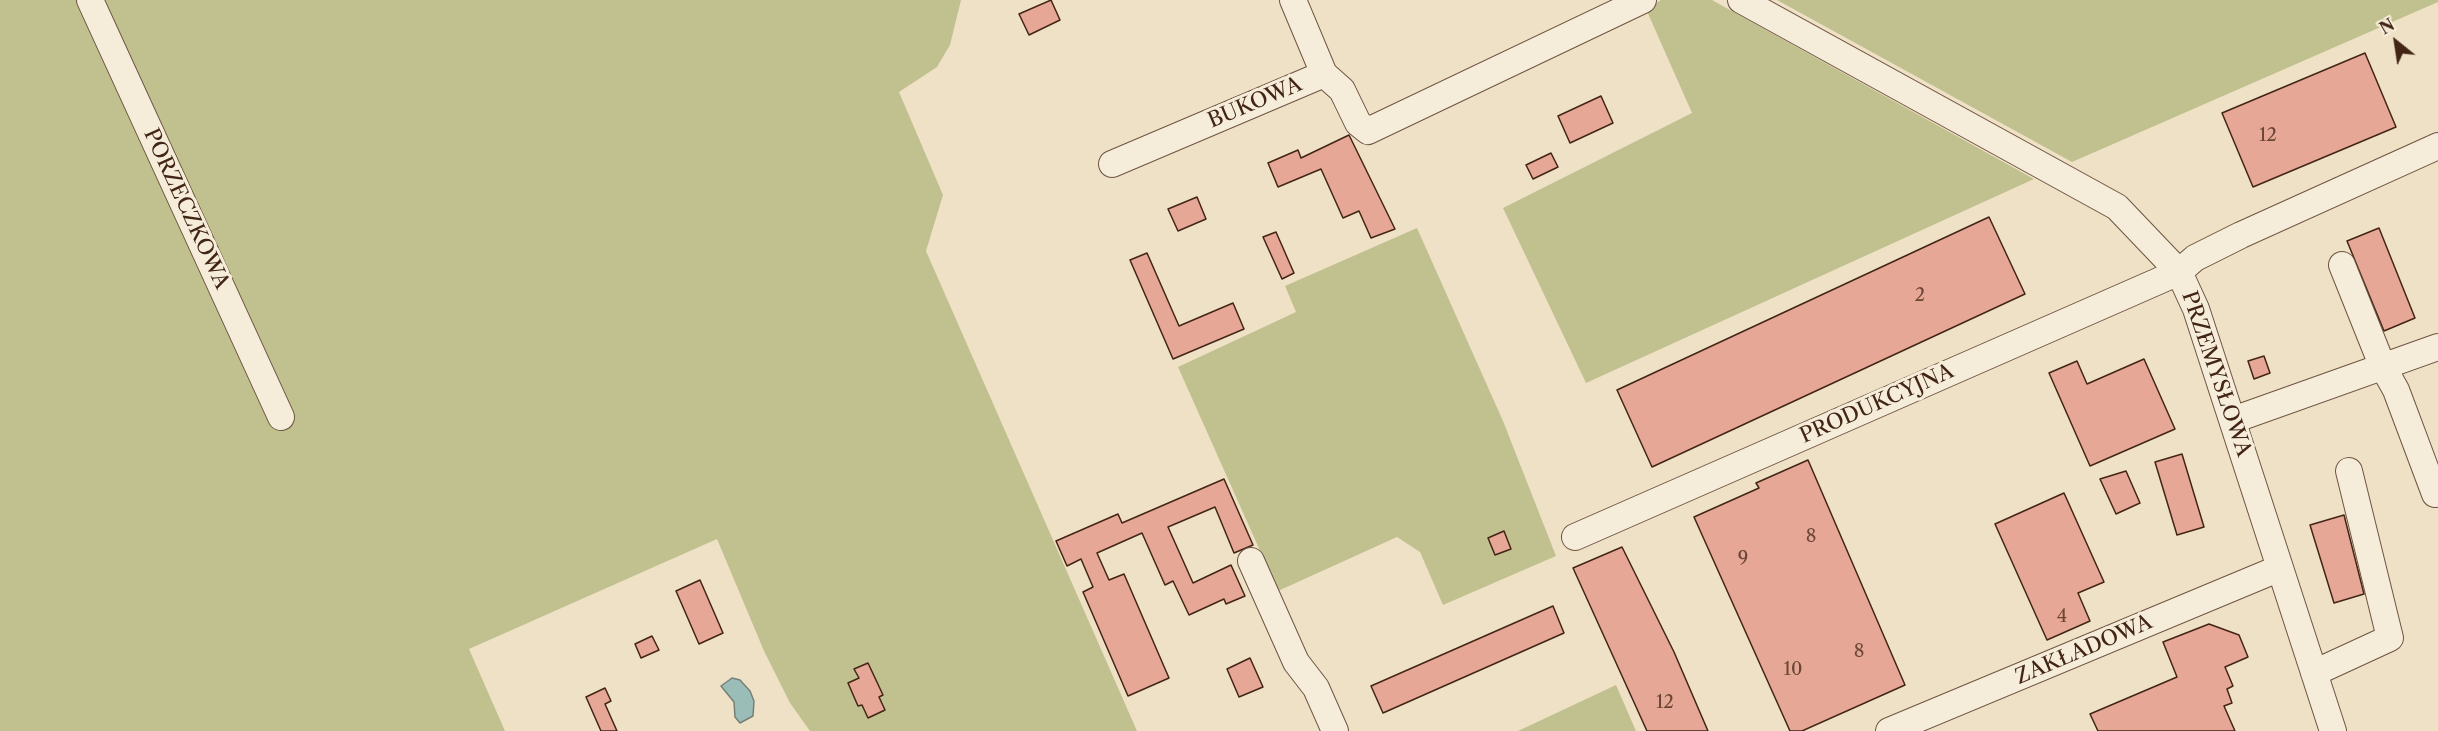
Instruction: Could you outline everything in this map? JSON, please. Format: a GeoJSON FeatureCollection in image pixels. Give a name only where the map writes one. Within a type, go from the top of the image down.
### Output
{"type":"FeatureCollection","features":[{"type":"Feature","properties":{"kind":"street","name":"PORZECZKOWA"},"geometry":{"type":"LineString","coordinates":[[90,0],[281,417]]}},
{"type":"Feature","properties":{"kind":"street","name":"BUKOWA"},"geometry":{"type":"LineString","coordinates":[[1112,164],[1324,74],[1293,0]]}},
{"type":"Feature","properties":{"kind":"street"},"geometry":{"type":"LineString","coordinates":[[1324,74],[1342,90],[1358,123],[1368,131],[1643,0]]}},
{"type":"Feature","properties":{"kind":"street","name":"PRZEMYSŁOWA"},"geometry":{"type":"LineString","coordinates":[[1741,0],[2117,207],[2179,272],[2196,309],[2333,731]]}},
{"type":"Feature","properties":{"kind":"street","name":"PRODUKCYJNA"},"geometry":{"type":"LineString","coordinates":[[1575,537],[2179,272],[2195,258],[2232,240],[2438,146]]}},
{"type":"Feature","properties":{"kind":"street"},"geometry":{"type":"LineString","coordinates":[[2342,265],[2382,365],[2396,390],[2435,494]]}},
{"type":"Feature","properties":{"kind":"street"},"geometry":{"type":"LineString","coordinates":[[2233,420],[2382,365],[2438,347]]}},
{"type":"Feature","properties":{"kind":"street"},"geometry":{"type":"LineString","coordinates":[[2314,673],[2390,638],[2349,471]]}},
{"type":"Feature","properties":{"kind":"street"},"geometry":{"type":"LineString","coordinates":[[1251,561],[1296,662],[1316,688],[1335,731]]}},
{"type":"Feature","properties":{"kind":"street","name":"ZAKŁADOWA"},"geometry":{"type":"LineString","coordinates":[[1889,731],[2280,568]]}},
{"type":"Feature","properties":{"kind":"green space"},"geometry":{"type":"Polygon","coordinates":[[[0,0],[961,0],[950,45],[937,67],[899,92],[943,195],[926,251],[1137,731],[810,731],[790,703],[764,651],[717,539],[469,649],[505,731],[0,731],[0,0]]]}},
{"type":"Feature","properties":{"kind":"green space"},"geometry":{"type":"Polygon","coordinates":[[[1661,0],[1712,0],[2034,179],[1586,383],[1503,208],[1692,113],[1646,9],[1661,0]]]}},
{"type":"Feature","properties":{"kind":"green space"},"geometry":{"type":"Polygon","coordinates":[[[1777,0],[2438,0],[2438,2],[2072,162],[1777,0]]]}},
{"type":"Feature","properties":{"kind":"green space"},"geometry":{"type":"Polygon","coordinates":[[[1417,228],[1503,421],[1556,556],[1443,605],[1420,552],[1397,537],[1278,591],[1178,367],[1296,312],[1285,286],[1417,228]]]}},
{"type":"Feature","properties":{"kind":"green space"},"geometry":{"type":"Polygon","coordinates":[[[1616,685],[1636,731],[1518,731],[1616,685]]]}},
{"type":"Feature","properties":{"kind":"water"},"geometry":{"type":"Polygon","coordinates":[[[732,678],[740,680],[750,691],[754,701],[753,716],[740,723],[735,717],[734,702],[721,686],[732,678]]]}},
{"type":"Feature","properties":{"kind":"building"},"geometry":{"type":"Polygon","coordinates":[[[1051,0],[1060,20],[1029,35],[1019,14],[1051,0]]]}},
{"type":"Feature","properties":{"kind":"building"},"geometry":{"type":"Polygon","coordinates":[[[2365,53],[2396,127],[2253,187],[2222,113],[2365,53]]]}},
{"type":"Feature","properties":{"kind":"building"},"geometry":{"type":"Polygon","coordinates":[[[1601,96],[1613,123],[1570,143],[1558,116],[1601,96]]]}},
{"type":"Feature","properties":{"kind":"building"},"geometry":{"type":"Polygon","coordinates":[[[1349,135],[1395,229],[1371,238],[1359,211],[1343,218],[1321,169],[1278,187],[1268,163],[1298,150],[1301,158],[1349,135]]]}},
{"type":"Feature","properties":{"kind":"building"},"geometry":{"type":"Polygon","coordinates":[[[1551,153],[1558,167],[1533,179],[1526,165],[1551,153]]]}},
{"type":"Feature","properties":{"kind":"building"},"geometry":{"type":"Polygon","coordinates":[[[1197,197],[1206,219],[1178,231],[1168,209],[1197,197]]]}},
{"type":"Feature","properties":{"kind":"building"},"geometry":{"type":"Polygon","coordinates":[[[1989,217],[2025,294],[1652,467],[1617,390],[1989,217]]]}},
{"type":"Feature","properties":{"kind":"building"},"geometry":{"type":"Polygon","coordinates":[[[2379,228],[2415,318],[2384,331],[2347,241],[2379,228]]]}},
{"type":"Feature","properties":{"kind":"building"},"geometry":{"type":"Polygon","coordinates":[[[1276,232],[1294,273],[1282,279],[1263,237],[1276,232]]]}},
{"type":"Feature","properties":{"kind":"building"},"geometry":{"type":"Polygon","coordinates":[[[1147,253],[1179,326],[1233,303],[1244,329],[1173,359],[1130,260],[1147,253]]]}},
{"type":"Feature","properties":{"kind":"building"},"geometry":{"type":"Polygon","coordinates":[[[2264,356],[2270,373],[2254,379],[2248,361],[2264,356]]]}},
{"type":"Feature","properties":{"kind":"building"},"geometry":{"type":"Polygon","coordinates":[[[2144,359],[2175,429],[2090,466],[2049,373],[2077,361],[2087,384],[2144,359]]]}},
{"type":"Feature","properties":{"kind":"building"},"geometry":{"type":"Polygon","coordinates":[[[2182,454],[2204,527],[2177,535],[2155,462],[2182,454]]]}},
{"type":"Feature","properties":{"kind":"building"},"geometry":{"type":"Polygon","coordinates":[[[1808,460],[1905,685],[1802,731],[1790,731],[1694,517],[1759,488],[1756,483],[1808,460]]]}},
{"type":"Feature","properties":{"kind":"building"},"geometry":{"type":"Polygon","coordinates":[[[2126,471],[2140,503],[2116,514],[2100,479],[2126,471]]]}},
{"type":"Feature","properties":{"kind":"building"},"geometry":{"type":"Polygon","coordinates":[[[1224,479],[1253,545],[1234,553],[1215,507],[1168,527],[1193,583],[1231,565],[1245,596],[1226,604],[1224,599],[1189,615],[1173,581],[1165,585],[1142,533],[1097,553],[1109,580],[1124,574],[1169,678],[1128,696],[1083,592],[1093,587],[1081,559],[1067,566],[1056,541],[1118,514],[1122,523],[1224,479]]]}},
{"type":"Feature","properties":{"kind":"building"},"geometry":{"type":"Polygon","coordinates":[[[2064,493],[2104,582],[2078,593],[2090,621],[2047,640],[1995,524],[2064,493]]]}},
{"type":"Feature","properties":{"kind":"building"},"geometry":{"type":"Polygon","coordinates":[[[2344,515],[2364,594],[2334,603],[2310,525],[2344,515]]]}},
{"type":"Feature","properties":{"kind":"building"},"geometry":{"type":"Polygon","coordinates":[[[1504,531],[1511,549],[1495,555],[1488,538],[1504,531]]]}},
{"type":"Feature","properties":{"kind":"building"},"geometry":{"type":"Polygon","coordinates":[[[1622,547],[1674,652],[1708,731],[1647,731],[1573,568],[1622,547]]]}},
{"type":"Feature","properties":{"kind":"building"},"geometry":{"type":"Polygon","coordinates":[[[700,580],[723,633],[699,644],[676,591],[700,580]]]}},
{"type":"Feature","properties":{"kind":"building"},"geometry":{"type":"Polygon","coordinates":[[[1553,606],[1564,633],[1383,713],[1371,686],[1553,606]]]}},
{"type":"Feature","properties":{"kind":"building"},"geometry":{"type":"Polygon","coordinates":[[[2209,624],[2239,635],[2248,657],[2225,667],[2233,686],[2227,689],[2232,703],[2224,706],[2235,731],[2098,731],[2090,714],[2177,677],[2163,642],[2209,624]]]}},
{"type":"Feature","properties":{"kind":"building"},"geometry":{"type":"Polygon","coordinates":[[[652,636],[659,650],[641,658],[635,644],[652,636]]]}},
{"type":"Feature","properties":{"kind":"building"},"geometry":{"type":"Polygon","coordinates":[[[1250,658],[1263,687],[1239,697],[1227,669],[1250,658]]]}},
{"type":"Feature","properties":{"kind":"building"},"geometry":{"type":"Polygon","coordinates":[[[868,663],[883,695],[879,697],[885,710],[868,718],[862,705],[858,706],[848,683],[859,678],[854,669],[868,663]]]}},
{"type":"Feature","properties":{"kind":"building"},"geometry":{"type":"Polygon","coordinates":[[[605,688],[611,701],[605,704],[617,731],[601,731],[586,697],[605,688]]]}}]}
